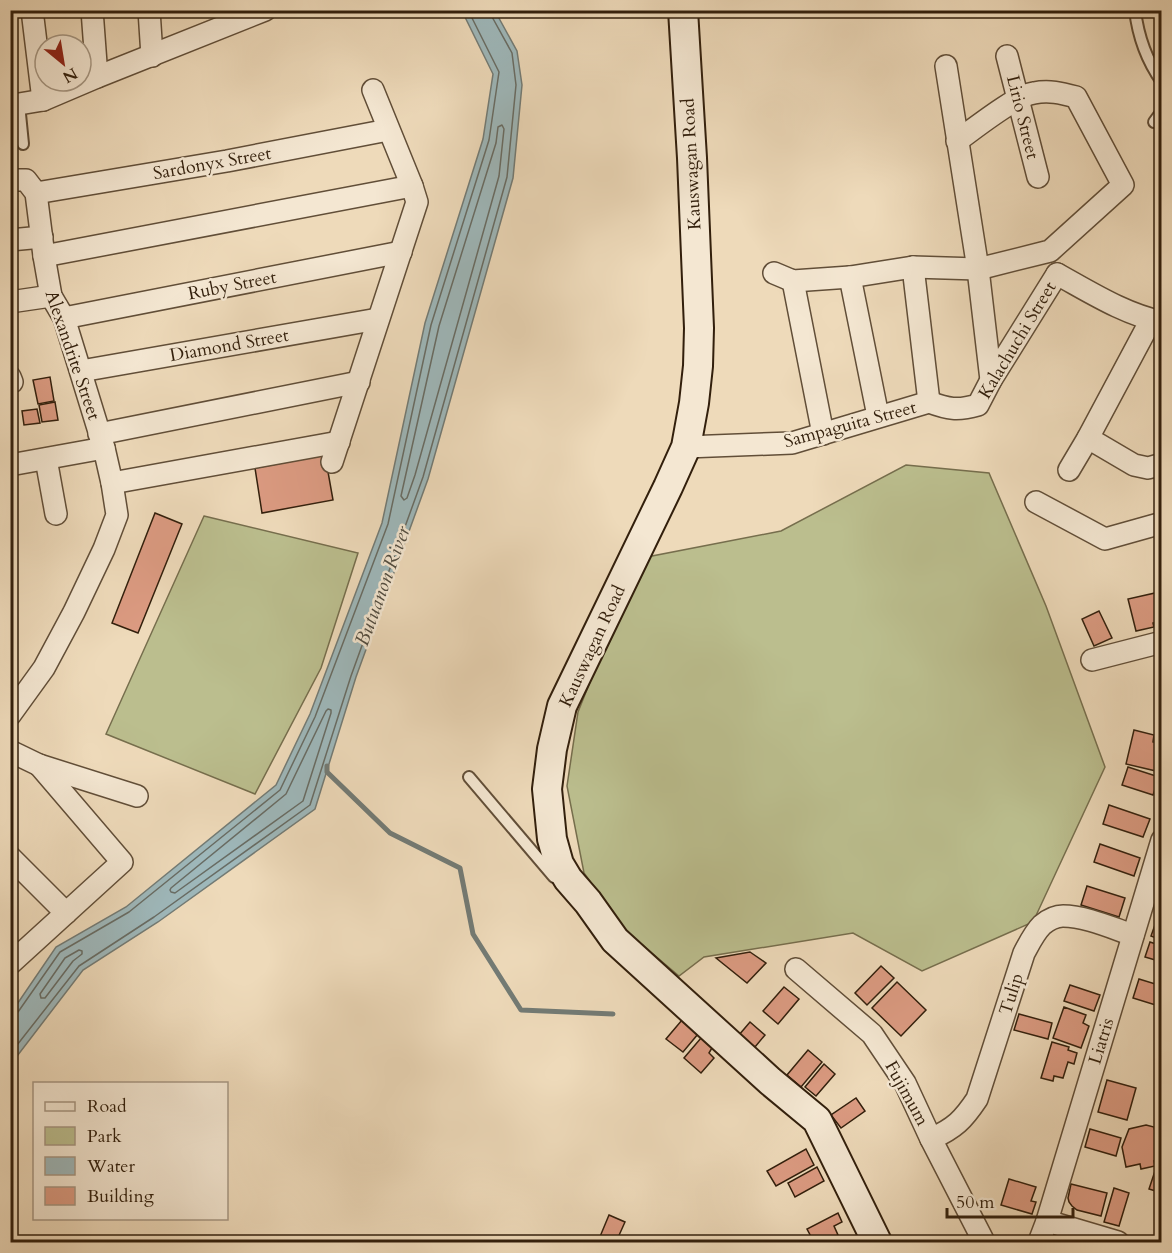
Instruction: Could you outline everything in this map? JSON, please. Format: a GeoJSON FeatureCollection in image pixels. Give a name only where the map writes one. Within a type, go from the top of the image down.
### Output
{"type":"FeatureCollection","features":[{"type":"Feature","properties":{"kind":"street"},"geometry":{"type":"LineString","coordinates":[[32,10],[43,100]]}},
{"type":"Feature","properties":{"kind":"street"},"geometry":{"type":"LineString","coordinates":[[92,10],[97,77]]}},
{"type":"Feature","properties":{"kind":"street"},"geometry":{"type":"LineString","coordinates":[[149,10],[152,56]]}},
{"type":"Feature","properties":{"kind":"street"},"geometry":{"type":"LineString","coordinates":[[19,104],[43,100],[265,10]]}},
{"type":"Feature","properties":{"kind":"street","name":"Kauswagan Road"},"geometry":{"type":"LineString","coordinates":[[682,10],[699,328],[694,403],[686,447],[562,706],[552,749],[547,789],[552,839],[559,864],[568,879],[588,902],[615,940],[770,1081],[817,1120],[877,1242]]}},
{"type":"Feature","properties":{"kind":"street","name":"Lirio Street"},"geometry":{"type":"LineString","coordinates":[[1007,56],[1038,177]]}},
{"type":"Feature","properties":{"kind":"street"},"geometry":{"type":"LineString","coordinates":[[946,66],[978,269],[991,380]]}},
{"type":"Feature","properties":{"kind":"street"},"geometry":{"type":"LineString","coordinates":[[112,483],[335,452],[417,202],[373,90]]}},
{"type":"Feature","properties":{"kind":"street"},"geometry":{"type":"LineString","coordinates":[[823,434],[783,277],[850,277],[913,267],[978,269],[1050,251],[1123,185],[1076,97],[1055,91],[1031,93],[957,141]]}},
{"type":"Feature","properties":{"kind":"street","name":"Sardonyx Street"},"geometry":{"type":"LineString","coordinates":[[36,193],[226,161],[388,130]]}},
{"type":"Feature","properties":{"kind":"street"},"geometry":{"type":"LineString","coordinates":[[10,180],[26,180],[36,193]]}},
{"type":"Feature","properties":{"kind":"street"},"geometry":{"type":"LineString","coordinates":[[10,240],[43,246],[412,186]]}},
{"type":"Feature","properties":{"kind":"street","name":"Alexandrite Street"},"geometry":{"type":"LineString","coordinates":[[10,715],[44,668],[74,612],[104,549],[117,515],[102,441],[81,371],[64,318],[51,296],[36,193]]}},
{"type":"Feature","properties":{"kind":"street"},"geometry":{"type":"LineString","coordinates":[[1050,251],[1057,274],[1125,310],[1156,321],[1069,470]]}},
{"type":"Feature","properties":{"kind":"street","name":"Ruby Street"},"geometry":{"type":"LineString","coordinates":[[64,318],[401,252]]}},
{"type":"Feature","properties":{"kind":"street"},"geometry":{"type":"LineString","coordinates":[[913,267],[929,402]]}},
{"type":"Feature","properties":{"kind":"street","name":"Kalachuchi Street"},"geometry":{"type":"LineString","coordinates":[[978,405],[1057,274]]}},
{"type":"Feature","properties":{"kind":"street"},"geometry":{"type":"LineString","coordinates":[[850,277],[878,416]]}},
{"type":"Feature","properties":{"kind":"street"},"geometry":{"type":"LineString","coordinates":[[10,302],[51,296]]}},
{"type":"Feature","properties":{"kind":"street","name":"Diamond Street"},"geometry":{"type":"LineString","coordinates":[[81,371],[378,320]]}},
{"type":"Feature","properties":{"kind":"street"},"geometry":{"type":"LineString","coordinates":[[10,465],[46,459],[102,441],[359,382]]}},
{"type":"Feature","properties":{"kind":"street","name":"Sampaguita Street"},"geometry":{"type":"LineString","coordinates":[[686,447],[792,443],[929,402],[945,408],[963,409],[978,405]]}},
{"type":"Feature","properties":{"kind":"street"},"geometry":{"type":"LineString","coordinates":[[1088,438],[1134,465],[1148,468],[1161,464]]}},
{"type":"Feature","properties":{"kind":"street"},"geometry":{"type":"LineString","coordinates":[[46,459],[56,514]]}},
{"type":"Feature","properties":{"kind":"street"},"geometry":{"type":"LineString","coordinates":[[1036,502],[1105,539],[1161,524]]}},
{"type":"Feature","properties":{"kind":"street"},"geometry":{"type":"LineString","coordinates":[[1092,660],[1161,642]]}},
{"type":"Feature","properties":{"kind":"street"},"geometry":{"type":"LineString","coordinates":[[10,751],[39,765],[137,796]]}},
{"type":"Feature","properties":{"kind":"street"},"geometry":{"type":"LineString","coordinates":[[13,956],[66,913],[122,862],[39,765]]}},
{"type":"Feature","properties":{"kind":"street","name":"Liatris"},"geometry":{"type":"LineString","coordinates":[[1039,1242],[1161,840]]}},
{"type":"Feature","properties":{"kind":"street"},"geometry":{"type":"LineString","coordinates":[[10,857],[66,913]]}},
{"type":"Feature","properties":{"kind":"street","name":"Tulip"},"geometry":{"type":"LineString","coordinates":[[931,1139],[948,1131],[965,1116],[977,1099],[1024,953],[1042,925],[1053,918],[1063,916],[1133,934]]}},
{"type":"Feature","properties":{"kind":"street","name":"Fujimum"},"geometry":{"type":"LineString","coordinates":[[796,969],[872,1034],[905,1083],[984,1242]]}},
{"type":"Feature","properties":{"kind":"street"},"geometry":{"type":"LineString","coordinates":[[1047,1221],[1118,1242]]}},
{"type":"Feature","properties":{"kind":"lane"},"geometry":{"type":"LineString","coordinates":[[1135,10],[1142,42],[1161,82]]}},
{"type":"Feature","properties":{"kind":"lane"},"geometry":{"type":"LineString","coordinates":[[19,104],[23,144]]}},
{"type":"Feature","properties":{"kind":"lane"},"geometry":{"type":"LineString","coordinates":[[1154,122],[1161,111]]}},
{"type":"Feature","properties":{"kind":"lane"},"geometry":{"type":"LineString","coordinates":[[469,777],[565,890],[588,902]]}},
{"type":"Feature","properties":{"kind":"green space"},"geometry":{"type":"Polygon","coordinates":[[[906,465],[989,473],[1046,606],[1105,767],[1033,922],[922,971],[853,933],[704,957],[679,976],[627,932],[584,873],[567,786],[578,712],[610,632],[647,557],[781,531],[906,465]]]}},
{"type":"Feature","properties":{"kind":"green space"},"geometry":{"type":"Polygon","coordinates":[[[204,516],[358,553],[321,668],[255,794],[106,734],[204,516]]]}},
{"type":"Feature","properties":{"kind":"water","name":"Butuanon River"},"geometry":{"type":"Polygon","coordinates":[[[462,11],[495,11],[517,51],[522,85],[513,178],[428,479],[356,677],[315,809],[158,922],[83,970],[11,1064],[11,1013],[56,947],[126,907],[276,785],[310,714],[382,523],[425,323],[483,139],[493,74],[462,11]]]}},
{"type":"Feature","properties":{"kind":"building"},"geometry":{"type":"Polygon","coordinates":[[[50,377],[54,401],[38,404],[33,380],[50,377]]]}},
{"type":"Feature","properties":{"kind":"building"},"geometry":{"type":"Polygon","coordinates":[[[55,402],[58,420],[42,422],[39,405],[55,402]]]}},
{"type":"Feature","properties":{"kind":"building"},"geometry":{"type":"Polygon","coordinates":[[[37,409],[40,423],[24,425],[22,411],[37,409]]]}},
{"type":"Feature","properties":{"kind":"building"},"geometry":{"type":"Polygon","coordinates":[[[325,455],[333,500],[262,513],[255,468],[325,455]]]}},
{"type":"Feature","properties":{"kind":"building"},"geometry":{"type":"Polygon","coordinates":[[[155,513],[182,524],[138,633],[112,623],[155,513]]]}},
{"type":"Feature","properties":{"kind":"building"},"geometry":{"type":"Polygon","coordinates":[[[1155,593],[1161,621],[1153,623],[1154,627],[1136,631],[1128,599],[1155,593]]]}},
{"type":"Feature","properties":{"kind":"building"},"geometry":{"type":"Polygon","coordinates":[[[1099,611],[1112,638],[1094,646],[1082,619],[1099,611]]]}},
{"type":"Feature","properties":{"kind":"building"},"geometry":{"type":"Polygon","coordinates":[[[1134,730],[1154,735],[1153,742],[1162,744],[1156,771],[1126,764],[1134,730]]]}},
{"type":"Feature","properties":{"kind":"building"},"geometry":{"type":"Polygon","coordinates":[[[1128,767],[1159,777],[1153,795],[1122,785],[1128,767]]]}},
{"type":"Feature","properties":{"kind":"building"},"geometry":{"type":"Polygon","coordinates":[[[1109,805],[1150,819],[1143,837],[1103,824],[1109,805]]]}},
{"type":"Feature","properties":{"kind":"building"},"geometry":{"type":"Polygon","coordinates":[[[1100,844],[1140,858],[1134,876],[1094,862],[1100,844]]]}},
{"type":"Feature","properties":{"kind":"building"},"geometry":{"type":"Polygon","coordinates":[[[1087,886],[1125,898],[1119,917],[1081,905],[1087,886]]]}},
{"type":"Feature","properties":{"kind":"building"},"geometry":{"type":"Polygon","coordinates":[[[1156,922],[1162,924],[1162,940],[1151,936],[1156,922]]]}},
{"type":"Feature","properties":{"kind":"building"},"geometry":{"type":"Polygon","coordinates":[[[1150,942],[1162,946],[1162,962],[1145,957],[1150,942]]]}},
{"type":"Feature","properties":{"kind":"building"},"geometry":{"type":"Polygon","coordinates":[[[750,952],[766,963],[747,983],[716,958],[750,952]]]}},
{"type":"Feature","properties":{"kind":"building"},"geometry":{"type":"Polygon","coordinates":[[[881,966],[894,978],[867,1005],[855,993],[881,966]]]}},
{"type":"Feature","properties":{"kind":"building"},"geometry":{"type":"Polygon","coordinates":[[[1139,979],[1162,986],[1162,1007],[1133,998],[1139,979]]]}},
{"type":"Feature","properties":{"kind":"building"},"geometry":{"type":"Polygon","coordinates":[[[897,982],[926,1010],[901,1036],[872,1008],[897,982]]]}},
{"type":"Feature","properties":{"kind":"building"},"geometry":{"type":"Polygon","coordinates":[[[1070,985],[1100,995],[1094,1011],[1064,1001],[1070,985]]]}},
{"type":"Feature","properties":{"kind":"building"},"geometry":{"type":"Polygon","coordinates":[[[784,987],[799,999],[778,1024],[763,1011],[784,987]]]}},
{"type":"Feature","properties":{"kind":"building"},"geometry":{"type":"Polygon","coordinates":[[[1064,1007],[1086,1015],[1083,1023],[1089,1026],[1081,1048],[1053,1038],[1064,1007]]]}},
{"type":"Feature","properties":{"kind":"building"},"geometry":{"type":"Polygon","coordinates":[[[1019,1014],[1052,1023],[1048,1039],[1014,1030],[1019,1014]]]}},
{"type":"Feature","properties":{"kind":"building"},"geometry":{"type":"Polygon","coordinates":[[[682,1020],[698,1034],[683,1052],[666,1039],[682,1020]]]}},
{"type":"Feature","properties":{"kind":"building"},"geometry":{"type":"Polygon","coordinates":[[[750,1022],[765,1035],[755,1047],[739,1035],[750,1022]]]}},
{"type":"Feature","properties":{"kind":"building"},"geometry":{"type":"Polygon","coordinates":[[[701,1038],[712,1048],[709,1053],[714,1058],[701,1073],[684,1058],[701,1038]]]}},
{"type":"Feature","properties":{"kind":"building"},"geometry":{"type":"Polygon","coordinates":[[[1052,1042],[1069,1047],[1068,1050],[1077,1053],[1074,1064],[1068,1062],[1063,1078],[1054,1076],[1053,1081],[1041,1078],[1052,1042]]]}},
{"type":"Feature","properties":{"kind":"building"},"geometry":{"type":"Polygon","coordinates":[[[808,1050],[822,1062],[801,1087],[787,1075],[808,1050]]]}},
{"type":"Feature","properties":{"kind":"building"},"geometry":{"type":"Polygon","coordinates":[[[824,1064],[835,1074],[816,1096],[805,1087],[824,1064]]]}},
{"type":"Feature","properties":{"kind":"building"},"geometry":{"type":"Polygon","coordinates":[[[1107,1080],[1136,1088],[1127,1120],[1098,1112],[1107,1080]]]}},
{"type":"Feature","properties":{"kind":"building"},"geometry":{"type":"Polygon","coordinates":[[[856,1098],[865,1111],[841,1128],[831,1115],[856,1098]]]}},
{"type":"Feature","properties":{"kind":"building"},"geometry":{"type":"Polygon","coordinates":[[[1146,1125],[1154,1127],[1161,1160],[1154,1161],[1155,1166],[1141,1169],[1140,1164],[1126,1167],[1122,1147],[1129,1129],[1146,1125]]]}},
{"type":"Feature","properties":{"kind":"building"},"geometry":{"type":"Polygon","coordinates":[[[1090,1129],[1121,1138],[1116,1156],[1085,1147],[1090,1129]]]}},
{"type":"Feature","properties":{"kind":"building"},"geometry":{"type":"Polygon","coordinates":[[[806,1149],[814,1165],[776,1186],[767,1171],[806,1149]]]}},
{"type":"Feature","properties":{"kind":"building"},"geometry":{"type":"Polygon","coordinates":[[[817,1167],[824,1181],[795,1197],[788,1183],[817,1167]]]}},
{"type":"Feature","properties":{"kind":"building"},"geometry":{"type":"Polygon","coordinates":[[[1162,1167],[1162,1193],[1149,1189],[1155,1171],[1162,1167]]]}},
{"type":"Feature","properties":{"kind":"building"},"geometry":{"type":"Polygon","coordinates":[[[1009,1179],[1036,1187],[1031,1201],[1036,1202],[1032,1214],[1001,1205],[1009,1179]]]}},
{"type":"Feature","properties":{"kind":"building"},"geometry":{"type":"Polygon","coordinates":[[[1071,1184],[1107,1193],[1101,1216],[1077,1210],[1072,1206],[1068,1198],[1071,1184]]]}},
{"type":"Feature","properties":{"kind":"building"},"geometry":{"type":"Polygon","coordinates":[[[1114,1188],[1129,1193],[1119,1226],[1104,1222],[1114,1188]]]}},
{"type":"Feature","properties":{"kind":"building"},"geometry":{"type":"Polygon","coordinates":[[[838,1213],[842,1222],[834,1226],[838,1235],[823,1242],[814,1242],[807,1229],[838,1213]]]}},
{"type":"Feature","properties":{"kind":"building"},"geometry":{"type":"Polygon","coordinates":[[[609,1215],[625,1222],[616,1242],[599,1239],[609,1215]]]}},
{"type":"Feature","properties":{"kind":"waterway"},"geometry":{"type":"LineString","coordinates":[[327,766],[327,772],[390,833],[460,868],[473,934],[521,1010],[613,1014]]}}]}
